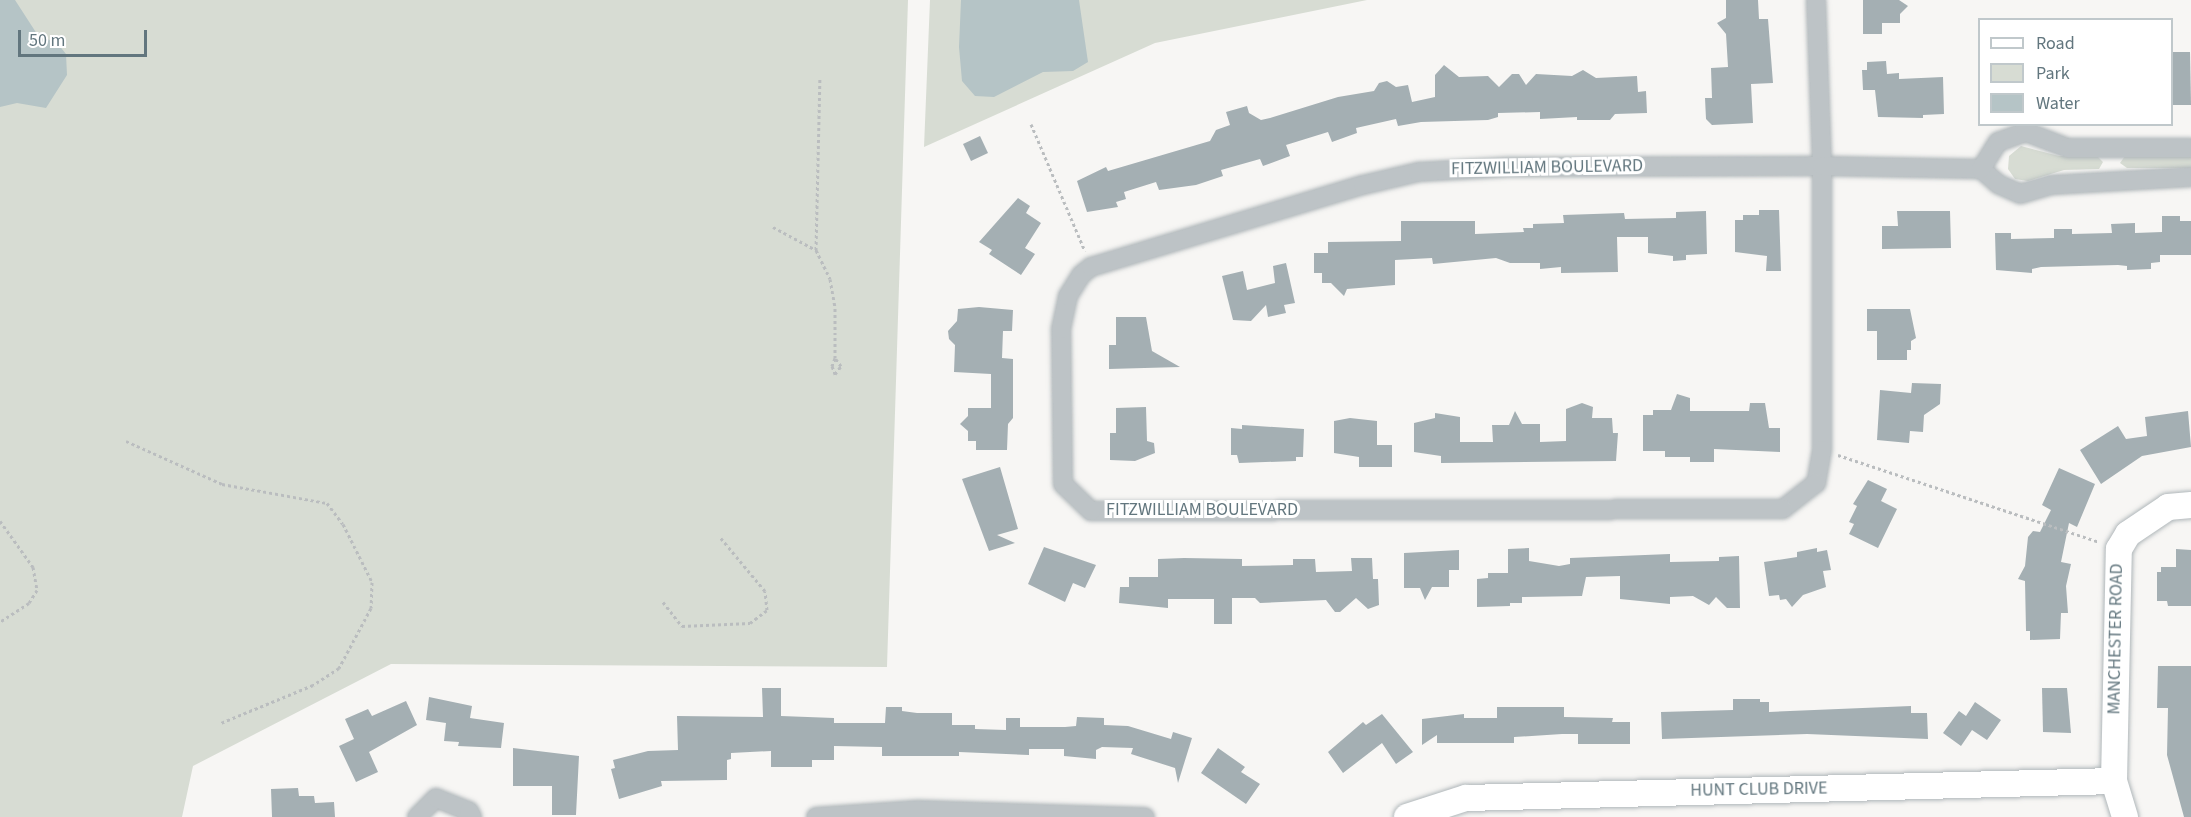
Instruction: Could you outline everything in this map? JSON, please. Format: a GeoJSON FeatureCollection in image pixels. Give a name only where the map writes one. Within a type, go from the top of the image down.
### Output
{"type":"FeatureCollection","features":[{"type":"Feature","properties":{"kind":"street"},"geometry":{"type":"LineString","coordinates":[[1816,0],[1822,165]]}},
{"type":"Feature","properties":{"kind":"street"},"geometry":{"type":"LineString","coordinates":[[2191,148],[2068,148],[2026,132],[1998,142],[1981,169],[1998,184],[2020,194],[2051,185],[2191,177]]}},
{"type":"Feature","properties":{"kind":"street","name":"FITZWILLIAM BOULEVARD"},"geometry":{"type":"LineString","coordinates":[[1822,165],[1822,450],[1816,483],[1783,509],[1092,511],[1063,484],[1061,329],[1068,296],[1081,275],[1091,267],[1418,172],[1822,165],[1981,169]]}},
{"type":"Feature","properties":{"kind":"street","name":"MANCHESTER ROAD"},"geometry":{"type":"LineString","coordinates":[[2125,817],[2114,781],[2119,549],[2128,534],[2168,507],[2191,505]]}},
{"type":"Feature","properties":{"kind":"street","name":"HUNT CLUB DRIVE"},"geometry":{"type":"LineString","coordinates":[[1407,817],[1441,811],[1467,798],[2114,781]]}},
{"type":"Feature","properties":{"kind":"street"},"geometry":{"type":"LineString","coordinates":[[417,817],[436,798],[469,811],[472,817]]}},
{"type":"Feature","properties":{"kind":"street"},"geometry":{"type":"LineString","coordinates":[[816,817],[918,810],[1145,817]]}},
{"type":"Feature","properties":{"kind":"path"},"geometry":{"type":"LineString","coordinates":[[820,77],[816,250],[832,292],[835,358],[831,366],[835,374],[841,366],[835,358]]}},
{"type":"Feature","properties":{"kind":"path"},"geometry":{"type":"LineString","coordinates":[[1031,124],[1091,267]]}},
{"type":"Feature","properties":{"kind":"path"},"geometry":{"type":"LineString","coordinates":[[773,227],[816,250]]}},
{"type":"Feature","properties":{"kind":"path"},"geometry":{"type":"LineString","coordinates":[[126,441],[222,484],[327,503],[343,524],[372,582],[370,608],[339,668],[313,685],[221,723]]}},
{"type":"Feature","properties":{"kind":"path"},"geometry":{"type":"LineString","coordinates":[[1822,450],[2119,549]]}},
{"type":"Feature","properties":{"kind":"path"},"geometry":{"type":"LineString","coordinates":[[0,521],[33,567],[37,590],[29,603],[0,622]]}},
{"type":"Feature","properties":{"kind":"path"},"geometry":{"type":"LineString","coordinates":[[663,602],[682,626],[750,623],[767,609],[765,591],[720,537]]}},
{"type":"Feature","properties":{"kind":"green space"},"geometry":{"type":"Polygon","coordinates":[[[0,0],[908,0],[887,667],[391,664],[193,766],[182,817],[0,817],[0,0]]]}},
{"type":"Feature","properties":{"kind":"green space"},"geometry":{"type":"Polygon","coordinates":[[[930,0],[1367,0],[1155,43],[924,147],[930,0]]]}},
{"type":"Feature","properties":{"kind":"green space"},"geometry":{"type":"Polygon","coordinates":[[[2021,146],[2059,156],[2097,156],[2103,162],[2099,169],[2064,170],[2028,181],[2015,179],[2008,169],[2009,156],[2021,146]]]}},
{"type":"Feature","properties":{"kind":"green space"},"geometry":{"type":"Polygon","coordinates":[[[2191,155],[2191,168],[2127,168],[2120,163],[2125,156],[2191,155]]]}},
{"type":"Feature","properties":{"kind":"water"},"geometry":{"type":"Polygon","coordinates":[[[0,0],[15,0],[37,34],[58,44],[66,54],[67,75],[46,108],[17,103],[0,107],[0,0]]]}},
{"type":"Feature","properties":{"kind":"water"},"geometry":{"type":"Polygon","coordinates":[[[961,0],[1079,0],[1088,62],[1073,71],[1043,72],[994,97],[975,96],[962,81],[959,47],[961,0]]]}},
{"type":"Feature","properties":{"kind":"building"},"geometry":{"type":"Polygon","coordinates":[[[1726,0],[1758,0],[1759,19],[1768,19],[1773,83],[1751,84],[1753,123],[1712,125],[1706,119],[1705,98],[1712,98],[1711,68],[1728,67],[1726,34],[1717,23],[1726,18],[1726,0]]]}},
{"type":"Feature","properties":{"kind":"building"},"geometry":{"type":"Polygon","coordinates":[[[1863,0],[1899,0],[1908,6],[1900,14],[1900,23],[1882,23],[1882,34],[1863,34],[1863,0]]]}},
{"type":"Feature","properties":{"kind":"building"},"geometry":{"type":"Polygon","coordinates":[[[2173,52],[2190,52],[2191,105],[2173,105],[2173,52]]]}},
{"type":"Feature","properties":{"kind":"building"},"geometry":{"type":"Polygon","coordinates":[[[1886,61],[1887,74],[1899,73],[1899,79],[1943,77],[1944,114],[1923,115],[1923,118],[1878,117],[1875,90],[1863,90],[1862,70],[1867,70],[1867,62],[1886,61]]]}},
{"type":"Feature","properties":{"kind":"building"},"geometry":{"type":"Polygon","coordinates":[[[1444,65],[1459,77],[1488,76],[1499,87],[1512,74],[1519,74],[1526,85],[1536,74],[1572,76],[1583,70],[1596,78],[1637,76],[1638,92],[1646,91],[1647,113],[1615,114],[1610,120],[1577,120],[1577,117],[1540,119],[1540,112],[1498,113],[1498,117],[1488,120],[1421,122],[1398,126],[1396,119],[1356,128],[1357,133],[1332,142],[1328,132],[1286,145],[1290,156],[1263,166],[1260,159],[1221,170],[1223,176],[1196,185],[1159,190],[1156,182],[1124,192],[1126,199],[1116,202],[1118,207],[1087,212],[1077,181],[1106,167],[1108,171],[1210,141],[1216,130],[1230,125],[1226,112],[1247,106],[1249,113],[1261,120],[1338,97],[1374,91],[1379,83],[1387,81],[1396,87],[1408,85],[1412,102],[1435,97],[1435,75],[1444,65]]]}},
{"type":"Feature","properties":{"kind":"building"},"geometry":{"type":"Polygon","coordinates":[[[980,136],[988,153],[971,161],[963,144],[980,136]]]}},
{"type":"Feature","properties":{"kind":"building"},"geometry":{"type":"Polygon","coordinates":[[[1018,198],[1030,206],[1026,213],[1041,223],[1025,248],[1035,254],[1021,275],[989,254],[992,250],[979,242],[1018,198]]]}},
{"type":"Feature","properties":{"kind":"building"},"geometry":{"type":"Polygon","coordinates":[[[1759,210],[1779,210],[1781,271],[1766,271],[1767,256],[1735,252],[1735,220],[1743,220],[1743,215],[1759,215],[1759,210]]]}},
{"type":"Feature","properties":{"kind":"building"},"geometry":{"type":"Polygon","coordinates":[[[1706,211],[1707,254],[1686,255],[1686,260],[1673,261],[1673,256],[1648,253],[1648,237],[1617,237],[1618,272],[1561,273],[1561,267],[1540,269],[1540,263],[1510,263],[1496,258],[1433,264],[1432,258],[1395,260],[1395,285],[1347,289],[1344,296],[1331,283],[1322,283],[1322,273],[1314,273],[1314,253],[1328,253],[1328,242],[1401,241],[1401,221],[1475,221],[1475,234],[1524,232],[1523,228],[1533,228],[1533,224],[1564,223],[1563,215],[1624,213],[1625,219],[1676,218],[1676,212],[1706,211]]]}},
{"type":"Feature","properties":{"kind":"building"},"geometry":{"type":"Polygon","coordinates":[[[1897,211],[1950,211],[1951,248],[1882,249],[1882,226],[1898,226],[1897,211]]]}},
{"type":"Feature","properties":{"kind":"building"},"geometry":{"type":"Polygon","coordinates":[[[2162,216],[2180,216],[2180,221],[2191,221],[2191,255],[2160,255],[2160,262],[2151,263],[2151,269],[2127,270],[2127,266],[2118,265],[2041,267],[2032,269],[2032,273],[1996,270],[1995,233],[2011,233],[2011,239],[2054,238],[2054,229],[2072,229],[2072,234],[2112,233],[2111,224],[2135,223],[2135,233],[2162,232],[2162,216]]]}},
{"type":"Feature","properties":{"kind":"building"},"geometry":{"type":"Polygon","coordinates":[[[1286,263],[1295,303],[1284,305],[1286,313],[1268,317],[1266,305],[1251,321],[1233,320],[1222,276],[1243,271],[1247,290],[1275,283],[1273,266],[1286,263]]]}},
{"type":"Feature","properties":{"kind":"building"},"geometry":{"type":"Polygon","coordinates":[[[979,307],[1013,310],[1012,331],[1003,331],[1002,358],[1013,359],[1013,418],[1008,424],[1007,450],[976,450],[976,441],[968,441],[968,431],[960,424],[968,416],[968,408],[991,408],[991,374],[954,372],[955,345],[949,339],[948,331],[957,321],[958,309],[979,307]]]}},
{"type":"Feature","properties":{"kind":"building"},"geometry":{"type":"Polygon","coordinates":[[[1867,309],[1910,309],[1916,338],[1911,341],[1911,350],[1907,350],[1907,360],[1877,360],[1877,331],[1867,331],[1867,309]]]}},
{"type":"Feature","properties":{"kind":"building"},"geometry":{"type":"Polygon","coordinates":[[[1116,317],[1146,317],[1152,351],[1180,367],[1109,369],[1109,345],[1116,345],[1116,317]]]}},
{"type":"Feature","properties":{"kind":"building"},"geometry":{"type":"Polygon","coordinates":[[[1912,383],[1941,384],[1940,404],[1924,415],[1923,432],[1910,431],[1909,443],[1877,440],[1880,390],[1911,393],[1912,383]]]}},
{"type":"Feature","properties":{"kind":"building"},"geometry":{"type":"Polygon","coordinates":[[[1677,394],[1690,398],[1690,411],[1749,411],[1750,403],[1765,403],[1769,428],[1780,428],[1780,452],[1714,449],[1714,462],[1690,462],[1690,457],[1665,457],[1665,451],[1643,451],[1643,415],[1653,415],[1653,410],[1671,410],[1677,394]]]}},
{"type":"Feature","properties":{"kind":"building"},"geometry":{"type":"Polygon","coordinates":[[[1582,403],[1593,407],[1592,418],[1612,418],[1613,433],[1618,433],[1616,461],[1441,463],[1441,456],[1414,452],[1414,423],[1435,418],[1435,413],[1460,417],[1460,442],[1493,442],[1492,425],[1509,425],[1515,411],[1522,424],[1540,424],[1540,442],[1566,441],[1566,409],[1582,403]]]}},
{"type":"Feature","properties":{"kind":"building"},"geometry":{"type":"Polygon","coordinates":[[[1146,407],[1147,441],[1154,443],[1155,453],[1135,461],[1110,460],[1110,433],[1116,433],[1116,408],[1146,407]]]}},
{"type":"Feature","properties":{"kind":"building"},"geometry":{"type":"Polygon","coordinates":[[[2188,411],[2191,447],[2142,456],[2101,484],[2080,450],[2118,426],[2126,439],[2147,436],[2145,417],[2188,411]]]}},
{"type":"Feature","properties":{"kind":"building"},"geometry":{"type":"Polygon","coordinates":[[[1350,418],[1377,421],[1377,445],[1392,445],[1392,467],[1359,467],[1359,457],[1334,453],[1334,421],[1350,418]]]}},
{"type":"Feature","properties":{"kind":"building"},"geometry":{"type":"Polygon","coordinates":[[[1242,425],[1304,429],[1303,457],[1296,457],[1296,461],[1239,463],[1237,455],[1231,455],[1231,428],[1242,429],[1242,425]]]}},
{"type":"Feature","properties":{"kind":"building"},"geometry":{"type":"Polygon","coordinates":[[[1000,467],[1018,529],[997,535],[1015,543],[989,551],[962,479],[1000,467]]]}},
{"type":"Feature","properties":{"kind":"building"},"geometry":{"type":"Polygon","coordinates":[[[2059,468],[2095,484],[2077,527],[2069,523],[2061,562],[2071,564],[2066,586],[2068,613],[2061,613],[2060,639],[2030,640],[2030,631],[2026,631],[2025,581],[2018,579],[2025,566],[2028,537],[2033,531],[2040,532],[2051,510],[2042,505],[2059,468]]]}},
{"type":"Feature","properties":{"kind":"building"},"geometry":{"type":"Polygon","coordinates":[[[1868,480],[1887,489],[1881,501],[1897,509],[1878,548],[1849,534],[1854,524],[1849,522],[1857,506],[1853,504],[1868,480]]]}},
{"type":"Feature","properties":{"kind":"building"},"geometry":{"type":"Polygon","coordinates":[[[1044,547],[1096,565],[1085,588],[1073,583],[1065,602],[1028,584],[1044,547]]]}},
{"type":"Feature","properties":{"kind":"building"},"geometry":{"type":"Polygon","coordinates":[[[1529,548],[1529,561],[1559,566],[1570,564],[1570,558],[1670,554],[1670,562],[1719,561],[1719,557],[1739,556],[1740,608],[1727,608],[1716,597],[1709,605],[1693,596],[1670,597],[1670,604],[1620,599],[1620,576],[1586,577],[1582,596],[1522,597],[1522,603],[1510,603],[1510,606],[1477,607],[1477,579],[1488,578],[1488,573],[1508,573],[1508,549],[1529,548]]]}},
{"type":"Feature","properties":{"kind":"building"},"geometry":{"type":"Polygon","coordinates":[[[1817,548],[1817,552],[1827,550],[1831,570],[1823,571],[1826,587],[1803,595],[1792,607],[1786,599],[1780,600],[1779,595],[1769,596],[1764,562],[1797,557],[1797,552],[1817,548]]]}},
{"type":"Feature","properties":{"kind":"building"},"geometry":{"type":"Polygon","coordinates":[[[2176,549],[2191,550],[2191,606],[2168,606],[2167,601],[2157,601],[2157,572],[2161,572],[2161,567],[2176,567],[2176,549]]]}},
{"type":"Feature","properties":{"kind":"building"},"geometry":{"type":"Polygon","coordinates":[[[1459,550],[1459,570],[1449,570],[1449,587],[1432,587],[1425,600],[1420,588],[1404,588],[1404,553],[1459,550]]]}},
{"type":"Feature","properties":{"kind":"building"},"geometry":{"type":"Polygon","coordinates":[[[1351,558],[1372,558],[1373,579],[1378,579],[1379,605],[1368,609],[1356,598],[1340,612],[1335,612],[1326,600],[1260,603],[1255,598],[1232,598],[1232,624],[1214,624],[1214,599],[1168,599],[1168,608],[1119,603],[1120,587],[1129,587],[1129,577],[1158,577],[1158,559],[1242,559],[1242,566],[1293,565],[1293,559],[1315,559],[1316,572],[1352,571],[1351,558]]]}},
{"type":"Feature","properties":{"kind":"building"},"geometry":{"type":"Polygon","coordinates":[[[2158,666],[2191,666],[2191,817],[2184,817],[2167,755],[2168,708],[2157,708],[2158,666]]]}},
{"type":"Feature","properties":{"kind":"building"},"geometry":{"type":"Polygon","coordinates":[[[762,688],[781,688],[781,716],[834,718],[834,723],[885,723],[886,707],[902,707],[902,711],[917,713],[952,713],[952,725],[975,725],[975,729],[1006,730],[1006,718],[1020,718],[1020,727],[1065,727],[1076,726],[1077,717],[1104,718],[1104,725],[1128,726],[1171,739],[1173,732],[1192,738],[1178,783],[1175,768],[1131,754],[1133,748],[1102,747],[1096,750],[1096,759],[1064,756],[1064,749],[1029,749],[1029,755],[959,752],[959,756],[882,756],[882,747],[834,746],[834,760],[812,760],[812,767],[771,767],[771,751],[731,753],[731,759],[727,760],[727,780],[661,781],[662,786],[619,799],[611,769],[615,768],[613,760],[648,751],[678,750],[677,716],[763,717],[762,688]]]}},
{"type":"Feature","properties":{"kind":"building"},"geometry":{"type":"Polygon","coordinates":[[[2042,688],[2067,688],[2071,733],[2043,732],[2042,688]]]}},
{"type":"Feature","properties":{"kind":"building"},"geometry":{"type":"Polygon","coordinates":[[[429,697],[472,706],[470,718],[504,723],[501,748],[458,746],[459,742],[444,741],[446,723],[426,720],[429,697]]]}},
{"type":"Feature","properties":{"kind":"building"},"geometry":{"type":"Polygon","coordinates":[[[1733,699],[1760,699],[1760,702],[1769,702],[1769,712],[1911,706],[1911,713],[1927,713],[1928,739],[1807,734],[1662,739],[1661,712],[1733,710],[1733,699]]]}},
{"type":"Feature","properties":{"kind":"building"},"geometry":{"type":"Polygon","coordinates":[[[406,701],[417,725],[369,752],[378,772],[356,782],[339,746],[354,739],[345,719],[368,709],[372,716],[406,701]]]}},
{"type":"Feature","properties":{"kind":"building"},"geometry":{"type":"Polygon","coordinates":[[[1975,702],[2001,720],[1987,740],[1972,730],[1961,746],[1943,733],[1959,711],[1966,716],[1975,702]]]}},
{"type":"Feature","properties":{"kind":"building"},"geometry":{"type":"Polygon","coordinates":[[[1497,707],[1564,707],[1564,717],[1613,718],[1612,722],[1630,722],[1630,744],[1578,744],[1578,734],[1562,734],[1514,737],[1514,743],[1437,743],[1437,735],[1422,745],[1422,719],[1464,714],[1464,718],[1497,718],[1497,707]]]}},
{"type":"Feature","properties":{"kind":"building"},"geometry":{"type":"Polygon","coordinates":[[[1382,714],[1413,752],[1396,764],[1382,743],[1343,773],[1328,752],[1363,722],[1366,725],[1382,714]]]}},
{"type":"Feature","properties":{"kind":"building"},"geometry":{"type":"Polygon","coordinates":[[[513,748],[579,756],[576,815],[552,815],[552,786],[513,786],[513,748]]]}},
{"type":"Feature","properties":{"kind":"building"},"geometry":{"type":"Polygon","coordinates":[[[1218,748],[1245,767],[1241,772],[1260,784],[1246,804],[1201,773],[1218,748]]]}},
{"type":"Feature","properties":{"kind":"building"},"geometry":{"type":"Polygon","coordinates":[[[298,788],[299,796],[314,796],[315,803],[334,802],[335,817],[272,817],[271,789],[298,788]]]}}]}
